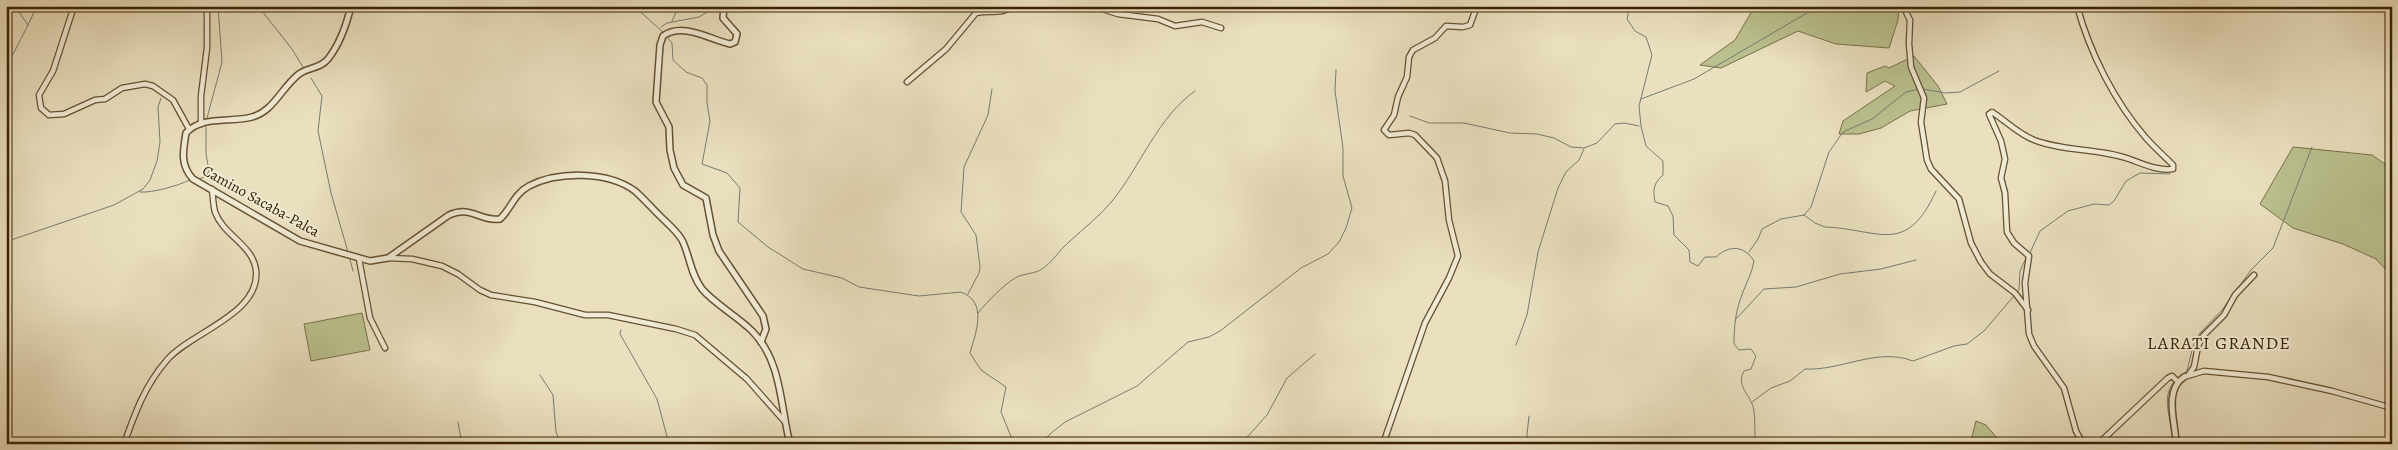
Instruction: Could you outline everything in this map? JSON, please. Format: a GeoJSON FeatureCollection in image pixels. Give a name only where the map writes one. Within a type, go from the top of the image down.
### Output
{"type":"FeatureCollection","features":[{"type":"Feature","properties":{"kind":"street"},"geometry":{"type":"LineString","coordinates":[[74,6],[52,71],[39,95],[41,108],[50,115],[64,114],[95,100],[105,99],[122,88],[146,84],[153,86],[173,100],[189,129],[201,124],[244,119],[264,113],[297,76],[328,60],[338,41],[351,6]]}},
{"type":"Feature","properties":{"kind":"street"},"geometry":{"type":"LineString","coordinates":[[201,124],[201,96],[207,48],[207,6]]}},
{"type":"Feature","properties":{"kind":"street"},"geometry":{"type":"LineString","coordinates":[[724,6],[723,18],[737,34],[735,42],[723,42],[698,33],[677,31],[664,36],[660,45],[656,102],[669,127],[670,150],[678,179],[683,185],[706,198],[713,235],[719,251],[763,316],[766,328],[761,342]]}},
{"type":"Feature","properties":{"kind":"street"},"geometry":{"type":"LineString","coordinates":[[907,82],[946,49],[976,13],[991,11],[1003,13],[1014,6]]}},
{"type":"Feature","properties":{"kind":"street"},"geometry":{"type":"LineString","coordinates":[[1093,6],[1118,14],[1158,19],[1175,26],[1202,22],[1221,28]]}},
{"type":"Feature","properties":{"kind":"street"},"geometry":{"type":"LineString","coordinates":[[1383,444],[1425,323],[1458,256],[1449,220],[1445,182],[1436,158],[1415,135],[1409,133],[1389,135],[1384,130],[1394,116],[1398,97],[1407,78],[1407,61],[1413,50],[1435,38],[1446,26],[1463,27],[1470,24],[1477,6]]}},
{"type":"Feature","properties":{"kind":"street"},"geometry":{"type":"LineString","coordinates":[[1902,6],[1910,20],[1909,56],[1911,67],[1924,98],[1921,122],[1927,160],[1931,169],[1959,199],[1974,252],[1980,262],[1990,274],[2014,293],[2028,310]]}},
{"type":"Feature","properties":{"kind":"street"},"geometry":{"type":"LineString","coordinates":[[2077,6],[2085,36],[2128,114],[2146,137],[2173,165],[2173,169],[2149,167],[2133,160],[2094,150],[2045,144],[2032,140],[1992,112],[1989,114],[2005,159],[2001,178],[2006,200],[2007,232],[2014,243],[2026,252],[2028,258],[2025,283],[2029,334],[2034,346],[2064,388],[2076,431],[2082,444]]}},
{"type":"Feature","properties":{"kind":"street","name":"Camino Sacaba-Palca"},"geometry":{"type":"LineString","coordinates":[[189,129],[186,133],[183,163],[186,172],[193,179],[300,241],[359,259],[370,261],[388,258]]}},
{"type":"Feature","properties":{"kind":"street"},"geometry":{"type":"LineString","coordinates":[[388,258],[449,215],[459,211],[470,211],[491,219],[500,220],[512,200],[528,186],[551,178],[585,175],[621,184],[634,191],[678,236],[682,242],[689,265],[703,289],[752,331],[761,342],[774,367],[790,444]]}},
{"type":"Feature","properties":{"kind":"street"},"geometry":{"type":"LineString","coordinates":[[124,444],[142,395],[168,358],[185,344],[234,313],[252,292],[256,278],[254,262],[247,250],[223,226],[215,212],[212,189]]}},
{"type":"Feature","properties":{"kind":"street"},"geometry":{"type":"LineString","coordinates":[[388,258],[412,258],[442,266],[491,295],[535,302],[585,315],[608,316],[676,329],[695,335],[746,379],[774,408],[786,424]]}},
{"type":"Feature","properties":{"kind":"street"},"geometry":{"type":"LineString","coordinates":[[359,259],[370,318],[385,348]]}},
{"type":"Feature","properties":{"kind":"street"},"geometry":{"type":"LineString","coordinates":[[2176,444],[2172,417],[2178,382],[2194,367],[2198,346],[2203,336],[2224,315],[2235,295],[2254,275]]}},
{"type":"Feature","properties":{"kind":"street"},"geometry":{"type":"LineString","coordinates":[[2186,376],[2204,371],[2268,377],[2332,391],[2392,408]]}},
{"type":"Feature","properties":{"kind":"street"},"geometry":{"type":"LineString","coordinates":[[2098,444],[2168,378],[2172,376],[2178,382]]}},
{"type":"Feature","properties":{"kind":"green space"},"geometry":{"type":"Polygon","coordinates":[[[1755,6],[1899,6],[1898,20],[1889,48],[1836,44],[1798,31],[1721,68],[1700,65],[1735,40],[1755,6]]]}},
{"type":"Feature","properties":{"kind":"green space"},"geometry":{"type":"Polygon","coordinates":[[[1914,56],[1938,86],[1947,104],[1910,111],[1881,128],[1859,134],[1839,134],[1843,121],[1895,86],[1885,81],[1866,92],[1867,73],[1885,66],[1889,68],[1914,56]]]}},
{"type":"Feature","properties":{"kind":"green space"},"geometry":{"type":"Polygon","coordinates":[[[2293,147],[2372,155],[2392,169],[2392,276],[2376,259],[2343,244],[2293,228],[2260,204],[2293,147]]]}},
{"type":"Feature","properties":{"kind":"green space"},"geometry":{"type":"Polygon","coordinates":[[[362,313],[370,350],[311,361],[304,324],[362,313]]]}},
{"type":"Feature","properties":{"kind":"green space"},"geometry":{"type":"Polygon","coordinates":[[[1976,421],[1986,425],[2002,444],[1970,444],[1976,421]]]}},
{"type":"Feature","properties":{"kind":"waterway"},"geometry":{"type":"LineString","coordinates":[[6,68],[28,25],[15,6]]}},
{"type":"Feature","properties":{"kind":"waterway"},"geometry":{"type":"LineString","coordinates":[[28,25],[37,6]]}},
{"type":"Feature","properties":{"kind":"waterway"},"geometry":{"type":"LineString","coordinates":[[207,118],[222,62],[218,6]]}},
{"type":"Feature","properties":{"kind":"waterway"},"geometry":{"type":"LineString","coordinates":[[258,6],[292,49],[303,67]]}},
{"type":"Feature","properties":{"kind":"waterway"},"geometry":{"type":"LineString","coordinates":[[634,6],[665,34]]}},
{"type":"Feature","properties":{"kind":"waterway"},"geometry":{"type":"LineString","coordinates":[[672,21],[679,6]]}},
{"type":"Feature","properties":{"kind":"waterway"},"geometry":{"type":"LineString","coordinates":[[661,27],[667,23],[699,17],[717,6]]}},
{"type":"Feature","properties":{"kind":"waterway"},"geometry":{"type":"LineString","coordinates":[[1647,6],[1645,9],[1637,7],[1629,10],[1627,19],[1635,31],[1646,37],[1652,55],[1639,106],[1646,146],[1663,161],[1663,175],[1657,181],[1655,187],[1655,202],[1668,206],[1673,216],[1674,235],[1689,250],[1690,262],[1698,266],[1705,257],[1716,257],[1726,250],[1736,248],[1746,252],[1754,261],[1737,311],[1734,344],[1739,350],[1751,349],[1756,356],[1751,369],[1744,371],[1741,382],[1753,405],[1755,444]]}},
{"type":"Feature","properties":{"kind":"waterway"},"geometry":{"type":"LineString","coordinates":[[1641,99],[1694,79],[1819,6]]}},
{"type":"Feature","properties":{"kind":"waterway"},"geometry":{"type":"LineString","coordinates":[[667,37],[672,43],[673,60],[686,72],[702,78],[707,85],[710,121],[702,164],[727,173],[740,188],[738,222],[768,247],[803,269],[842,278],[859,287],[919,296],[961,292],[969,297],[975,303],[978,318],[970,353],[981,370],[1006,387],[1001,412],[1014,444]]}},
{"type":"Feature","properties":{"kind":"waterway"},"geometry":{"type":"LineString","coordinates":[[1042,444],[1050,434],[1065,422],[1137,386],[1188,342],[1209,337],[1220,331],[1301,268],[1328,254],[1339,242],[1346,228],[1352,208],[1343,176],[1343,148],[1335,91],[1336,70]]}},
{"type":"Feature","properties":{"kind":"waterway"},"geometry":{"type":"LineString","coordinates":[[1923,89],[1945,93],[1960,92],[1999,71]]}},
{"type":"Feature","properties":{"kind":"waterway"},"geometry":{"type":"LineString","coordinates":[[311,78],[322,96],[318,131],[331,193],[348,252]]}},
{"type":"Feature","properties":{"kind":"waterway"},"geometry":{"type":"LineString","coordinates":[[968,294],[979,273],[980,267],[976,235],[961,212],[964,167],[988,115],[992,89]]}},
{"type":"Feature","properties":{"kind":"waterway"},"geometry":{"type":"LineString","coordinates":[[1749,252],[1762,229],[1781,219],[1804,215],[1811,207],[1829,152],[1843,132],[1872,119],[1906,92],[1919,89]]}},
{"type":"Feature","properties":{"kind":"waterway"},"geometry":{"type":"LineString","coordinates":[[978,313],[1012,280],[1039,271],[1046,266],[1065,245],[1103,211],[1123,186],[1160,128],[1182,102],[1195,91]]}},
{"type":"Feature","properties":{"kind":"waterway"},"geometry":{"type":"LineString","coordinates":[[6,245],[11,240],[114,205],[143,189],[150,180],[157,161],[160,142],[158,107],[161,98]]}},
{"type":"Feature","properties":{"kind":"waterway"},"geometry":{"type":"LineString","coordinates":[[1410,116],[1429,123],[1464,123],[1510,133],[1537,134],[1554,138],[1571,147],[1584,148],[1597,143],[1615,124],[1624,123],[1639,126]]}},
{"type":"Feature","properties":{"kind":"waterway"},"geometry":{"type":"LineString","coordinates":[[200,179],[206,176],[209,171],[206,154],[206,127]]}},
{"type":"Feature","properties":{"kind":"waterway"},"geometry":{"type":"LineString","coordinates":[[2177,379],[2187,371],[2193,346],[2200,333],[2222,310],[2251,270],[2273,248],[2312,147]]}},
{"type":"Feature","properties":{"kind":"waterway"},"geometry":{"type":"LineString","coordinates":[[1516,345],[1527,315],[1538,252],[1558,188],[1566,172],[1579,160],[1584,149]]}},
{"type":"Feature","properties":{"kind":"waterway"},"geometry":{"type":"LineString","coordinates":[[2029,255],[2040,231],[2068,211],[2094,204],[2109,205],[2114,201],[2126,181],[2140,173],[2170,174]]}},
{"type":"Feature","properties":{"kind":"waterway"},"geometry":{"type":"LineString","coordinates":[[140,192],[165,189],[190,180]]}},
{"type":"Feature","properties":{"kind":"waterway"},"geometry":{"type":"LineString","coordinates":[[1804,215],[1825,227],[1876,234],[1902,232],[1914,225],[1925,212],[1936,191]]}},
{"type":"Feature","properties":{"kind":"waterway"},"geometry":{"type":"LineString","coordinates":[[349,256],[353,271]]}},
{"type":"Feature","properties":{"kind":"waterway"},"geometry":{"type":"LineString","coordinates":[[1752,402],[1771,388],[1790,381],[1805,369],[1832,367],[1872,358],[1900,357],[1913,361],[1954,346],[1967,344],[1984,331],[2019,290],[2020,271],[2026,258]]}},
{"type":"Feature","properties":{"kind":"waterway"},"geometry":{"type":"LineString","coordinates":[[1735,320],[1764,289],[1796,287],[1840,274],[1881,269],[1916,260]]}},
{"type":"Feature","properties":{"kind":"waterway"},"geometry":{"type":"LineString","coordinates":[[621,330],[620,334],[657,399],[669,444]]}},
{"type":"Feature","properties":{"kind":"waterway"},"geometry":{"type":"LineString","coordinates":[[1241,444],[1267,415],[1287,378],[1315,354]]}},
{"type":"Feature","properties":{"kind":"waterway"},"geometry":{"type":"LineString","coordinates":[[540,375],[553,395],[556,432],[561,444]]}},
{"type":"Feature","properties":{"kind":"waterway"},"geometry":{"type":"LineString","coordinates":[[2173,444],[2167,404],[2170,388],[2174,382]]}},
{"type":"Feature","properties":{"kind":"waterway"},"geometry":{"type":"LineString","coordinates":[[1526,444],[1529,416]]}},
{"type":"Feature","properties":{"kind":"waterway"},"geometry":{"type":"LineString","coordinates":[[458,422],[462,444]]}},
{"type":"Feature","properties":{"kind":"waterway"},"geometry":{"type":"LineString","coordinates":[[1991,444],[1993,440]]}},
{"type":"Feature","properties":{"kind":"district","name":"LARATI GRANDE"},"geometry":{"type":"Point","coordinates":[2219,343]}}]}
